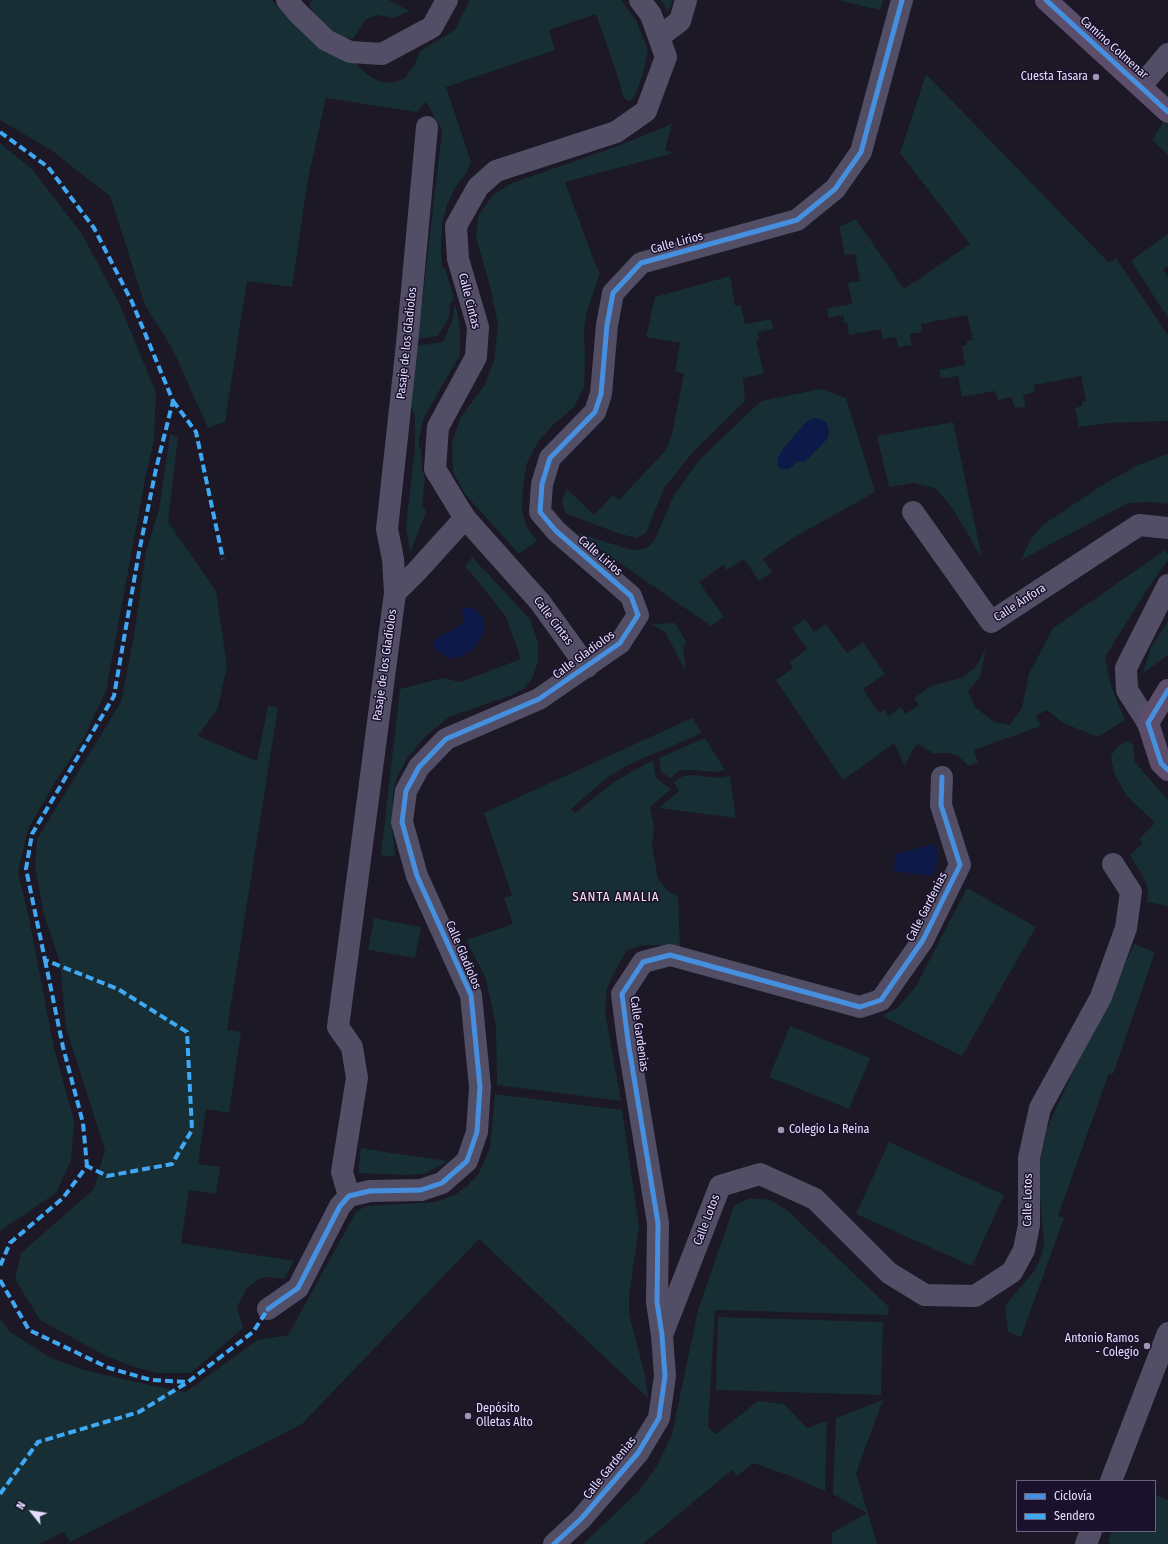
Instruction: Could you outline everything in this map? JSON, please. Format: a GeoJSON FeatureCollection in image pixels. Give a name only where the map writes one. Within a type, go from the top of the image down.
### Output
{"type":"FeatureCollection","features":[{"type":"Feature","properties":{"kind":"main road","name":"Camino Colmenar"},"geometry":{"type":"LineString","coordinates":[[1046,0],[1168,112]]}},
{"type":"Feature","properties":{"kind":"main road"},"geometry":{"type":"LineString","coordinates":[[1168,690],[1148,723],[1160,763],[1168,770]]}},
{"type":"Feature","properties":{"kind":"street"},"geometry":{"type":"LineString","coordinates":[[287,0],[297,12],[326,40],[350,52],[382,54],[432,27],[447,0]]}},
{"type":"Feature","properties":{"kind":"street","name":"Calle Cintas"},"geometry":{"type":"LineString","coordinates":[[587,667],[540,602],[465,518],[435,469],[438,426],[476,357],[478,335],[478,328],[458,259],[456,226],[478,187],[496,171],[616,132],[646,111],[666,57],[651,15],[640,0]]}},
{"type":"Feature","properties":{"kind":"street"},"geometry":{"type":"LineString","coordinates":[[659,38],[680,21],[686,0]]}},
{"type":"Feature","properties":{"kind":"street","name":"Calle Lirios"},"geometry":{"type":"LineString","coordinates":[[638,615],[631,596],[556,531],[540,512],[542,484],[550,458],[595,412],[601,394],[607,325],[613,293],[641,263],[797,220],[835,189],[861,152],[903,2]]}},
{"type":"Feature","properties":{"kind":"street"},"geometry":{"type":"LineString","coordinates":[[1141,86],[1168,54]]}},
{"type":"Feature","properties":{"kind":"street","name":"Pasaje de los Gladiolos"},"geometry":{"type":"LineString","coordinates":[[350,1196],[342,1172],[357,1078],[352,1047],[338,1027],[395,593],[393,558],[387,529],[407,344],[427,127]]}},
{"type":"Feature","properties":{"kind":"street","name":"Calle Ánfora"},"geometry":{"type":"LineString","coordinates":[[913,512],[991,622],[1140,525],[1168,528]]}},
{"type":"Feature","properties":{"kind":"street"},"geometry":{"type":"LineString","coordinates":[[395,593],[465,518]]}},
{"type":"Feature","properties":{"kind":"street"},"geometry":{"type":"LineString","coordinates":[[1148,723],[1127,690],[1126,668],[1168,585]]}},
{"type":"Feature","properties":{"kind":"street","name":"Calle Gladiolos"},"geometry":{"type":"LineString","coordinates":[[350,1196],[370,1191],[421,1190],[442,1183],[467,1162],[477,1132],[480,1087],[471,995],[417,876],[402,822],[406,791],[419,767],[446,739],[540,699],[620,643],[638,615]]}},
{"type":"Feature","properties":{"kind":"street","name":"Calle Gardenias"},"geometry":{"type":"LineString","coordinates":[[554,1544],[581,1519],[638,1453],[659,1418],[665,1376],[662,1335],[657,1302],[658,1223],[628,1041],[622,994],[643,962],[670,955],[860,1007],[881,1000],[923,940],[960,864],[941,805],[942,777]]}},
{"type":"Feature","properties":{"kind":"street","name":"Calle Lotos"},"geometry":{"type":"LineString","coordinates":[[662,1335],[720,1186],[760,1174],[814,1199],[889,1273],[926,1295],[975,1296],[1012,1272],[1024,1250],[1029,1226],[1028,1158],[1040,1108],[1101,997],[1126,928],[1131,892],[1113,864]]}},
{"type":"Feature","properties":{"kind":"street"},"geometry":{"type":"LineString","coordinates":[[268,1309],[298,1288],[340,1206],[350,1196]]}},
{"type":"Feature","properties":{"kind":"street"},"geometry":{"type":"LineString","coordinates":[[1111,1480],[1168,1332]]}},
{"type":"Feature","properties":{"kind":"street"},"geometry":{"type":"LineString","coordinates":[[1086,1544],[1091,1532]]}},
{"type":"Feature","properties":{"kind":"green space"},"geometry":{"type":"Polygon","coordinates":[[[0,0],[272,0],[284,14],[326,49],[354,59],[359,67],[378,81],[392,83],[405,78],[414,66],[420,51],[455,30],[470,0],[621,0],[636,20],[648,50],[637,91],[632,100],[627,101],[623,96],[620,83],[596,14],[549,30],[555,50],[446,87],[471,162],[467,172],[454,189],[447,205],[442,224],[442,268],[445,268],[454,299],[450,303],[449,317],[438,336],[418,339],[442,130],[426,102],[416,112],[326,98],[308,179],[292,287],[247,281],[225,422],[208,428],[173,350],[145,305],[110,196],[51,150],[0,120],[0,0]]]}},
{"type":"Feature","properties":{"kind":"green space"},"geometry":{"type":"Polygon","coordinates":[[[312,0],[389,0],[409,11],[393,18],[377,15],[365,20],[353,39],[326,33],[309,5],[312,0]]]}},
{"type":"Feature","properties":{"kind":"green space"},"geometry":{"type":"Polygon","coordinates":[[[661,0],[673,0],[668,12],[661,0]]]}},
{"type":"Feature","properties":{"kind":"green space"},"geometry":{"type":"Polygon","coordinates":[[[838,0],[883,0],[880,10],[838,0]]]}},
{"type":"Feature","properties":{"kind":"green space"},"geometry":{"type":"Polygon","coordinates":[[[926,74],[1109,263],[1116,258],[1168,335],[1168,421],[1108,423],[1079,427],[1075,408],[1082,406],[1082,402],[1086,401],[1081,376],[1034,385],[1035,392],[1023,395],[1026,407],[1015,408],[1011,397],[998,400],[995,391],[962,397],[958,376],[941,379],[939,370],[965,365],[962,346],[967,345],[967,341],[973,340],[967,315],[921,324],[922,332],[910,334],[912,345],[898,347],[896,337],[883,339],[881,329],[849,335],[847,322],[844,323],[843,315],[829,318],[827,308],[852,304],[848,283],[860,281],[855,254],[845,255],[839,227],[856,219],[904,289],[970,244],[900,153],[926,74]]]}},
{"type":"Feature","properties":{"kind":"green space"},"geometry":{"type":"Polygon","coordinates":[[[1164,121],[1168,125],[1168,155],[1152,140],[1164,121]]]}},
{"type":"Feature","properties":{"kind":"green space"},"geometry":{"type":"Polygon","coordinates":[[[672,124],[665,150],[674,153],[565,182],[594,261],[600,273],[587,311],[584,329],[584,387],[574,407],[552,426],[538,442],[527,463],[523,486],[522,508],[526,526],[537,541],[519,554],[464,493],[453,471],[452,442],[461,417],[484,386],[494,361],[498,325],[489,282],[476,237],[479,214],[494,194],[512,183],[618,146],[672,124]]]}},
{"type":"Feature","properties":{"kind":"green space"},"geometry":{"type":"Polygon","coordinates":[[[0,143],[32,169],[82,234],[120,305],[156,393],[154,441],[146,474],[106,691],[84,738],[54,784],[28,829],[18,872],[29,918],[54,1048],[74,1121],[71,1161],[56,1193],[0,1231],[0,143]]]}},
{"type":"Feature","properties":{"kind":"green space"},"geometry":{"type":"Polygon","coordinates":[[[1168,234],[1168,266],[1163,270],[1168,277],[1168,318],[1131,261],[1168,234]]]}},
{"type":"Feature","properties":{"kind":"green space"},"geometry":{"type":"Polygon","coordinates":[[[730,276],[735,306],[741,305],[745,324],[771,319],[773,329],[758,332],[759,339],[756,340],[764,374],[743,378],[745,401],[693,452],[664,488],[646,533],[636,538],[617,533],[565,513],[562,501],[567,489],[594,515],[613,495],[619,500],[666,450],[671,438],[684,374],[675,371],[680,343],[646,337],[655,297],[730,276]]]}},
{"type":"Feature","properties":{"kind":"green space"},"geometry":{"type":"Polygon","coordinates":[[[456,306],[460,329],[460,355],[424,417],[419,439],[419,448],[421,449],[422,468],[425,479],[422,505],[426,512],[410,553],[406,527],[415,448],[415,415],[411,407],[417,346],[443,342],[453,319],[454,308],[456,306]]]}},
{"type":"Feature","properties":{"kind":"green space"},"geometry":{"type":"Polygon","coordinates":[[[821,389],[846,398],[875,492],[793,538],[763,559],[772,572],[759,581],[744,559],[727,570],[723,565],[699,582],[724,617],[711,626],[575,532],[628,549],[636,550],[647,548],[654,541],[674,495],[700,459],[761,401],[821,389]]]}},
{"type":"Feature","properties":{"kind":"green space"},"geometry":{"type":"Polygon","coordinates":[[[953,422],[982,558],[951,506],[935,488],[913,483],[889,487],[877,436],[953,422]]]}},
{"type":"Feature","properties":{"kind":"green space"},"geometry":{"type":"Polygon","coordinates":[[[170,434],[178,437],[168,522],[216,591],[227,666],[218,708],[198,736],[257,761],[268,706],[278,707],[227,1030],[241,1032],[229,1113],[206,1109],[198,1164],[220,1167],[216,1194],[189,1190],[181,1243],[294,1261],[284,1279],[269,1277],[260,1278],[247,1288],[237,1307],[243,1328],[191,1373],[156,1373],[131,1366],[106,1356],[40,1320],[15,1279],[21,1253],[94,1189],[105,1150],[66,1028],[60,963],[44,914],[35,867],[37,839],[121,702],[134,636],[146,551],[159,510],[170,434]]]}},
{"type":"Feature","properties":{"kind":"green space"},"geometry":{"type":"Polygon","coordinates":[[[1168,454],[1168,504],[1151,502],[1128,503],[1021,560],[1031,538],[1044,524],[1104,484],[1138,465],[1168,454]]]}},
{"type":"Feature","properties":{"kind":"green space"},"geometry":{"type":"Polygon","coordinates":[[[1165,550],[1168,554],[1168,560],[1146,591],[1105,657],[1111,686],[1125,720],[1098,737],[1063,723],[1047,710],[1036,716],[1041,726],[974,750],[978,763],[969,766],[958,756],[949,753],[933,753],[918,744],[913,749],[905,766],[894,743],[843,780],[776,680],[793,668],[790,662],[807,649],[792,628],[805,619],[814,632],[826,624],[847,653],[863,642],[885,674],[863,689],[879,713],[884,709],[889,716],[901,707],[906,714],[919,705],[914,698],[931,686],[963,677],[975,668],[986,649],[980,677],[968,691],[975,707],[994,722],[1010,725],[1022,708],[1029,674],[1053,628],[1165,550]]]}},
{"type":"Feature","properties":{"kind":"green space"},"geometry":{"type":"Polygon","coordinates":[[[472,557],[530,619],[538,642],[538,662],[532,679],[523,689],[512,695],[449,717],[426,736],[408,757],[398,775],[393,793],[392,827],[395,857],[381,855],[400,689],[443,678],[460,682],[521,659],[506,617],[465,567],[472,557]]]}},
{"type":"Feature","properties":{"kind":"green space"},"geometry":{"type":"Polygon","coordinates":[[[1168,621],[1168,655],[1143,673],[1151,647],[1168,621]]]}},
{"type":"Feature","properties":{"kind":"green space"},"geometry":{"type":"Polygon","coordinates":[[[675,623],[687,643],[683,646],[686,671],[665,632],[652,624],[675,623]]]}},
{"type":"Feature","properties":{"kind":"green space"},"geometry":{"type":"Polygon","coordinates":[[[692,718],[702,733],[628,765],[608,777],[571,809],[575,813],[614,782],[653,760],[657,779],[671,789],[650,807],[654,826],[652,846],[658,879],[668,891],[678,896],[680,947],[666,945],[643,945],[627,950],[607,988],[605,1012],[621,1101],[497,1085],[496,1026],[486,979],[466,940],[513,924],[504,898],[512,895],[484,813],[692,718]]]}},
{"type":"Feature","properties":{"kind":"green space"},"geometry":{"type":"Polygon","coordinates":[[[705,738],[725,770],[717,772],[680,770],[670,778],[661,772],[659,758],[705,738]]]}},
{"type":"Feature","properties":{"kind":"green space"},"geometry":{"type":"Polygon","coordinates":[[[1127,741],[1133,745],[1135,762],[1168,800],[1168,906],[1147,902],[1148,889],[1130,855],[1143,843],[1139,839],[1155,823],[1126,795],[1114,773],[1111,756],[1117,747],[1127,741]]]}},
{"type":"Feature","properties":{"kind":"green space"},"geometry":{"type":"Polygon","coordinates":[[[694,775],[719,778],[730,776],[736,818],[659,808],[679,791],[674,782],[683,776],[694,775]]]}},
{"type":"Feature","properties":{"kind":"green space"},"geometry":{"type":"Polygon","coordinates":[[[967,888],[1036,927],[962,1056],[882,1016],[897,1008],[915,988],[967,888]]]}},
{"type":"Feature","properties":{"kind":"green space"},"geometry":{"type":"Polygon","coordinates":[[[374,918],[421,927],[415,958],[368,950],[374,918]]]}},
{"type":"Feature","properties":{"kind":"green space"},"geometry":{"type":"Polygon","coordinates":[[[1134,944],[1155,952],[1113,1074],[1109,1073],[1058,1216],[1064,1218],[1021,1337],[1008,1332],[1005,1306],[1034,1271],[1041,1257],[1044,1243],[1039,1186],[1040,1160],[1047,1128],[1082,1052],[1106,1007],[1134,944]]]}},
{"type":"Feature","properties":{"kind":"green space"},"geometry":{"type":"Polygon","coordinates":[[[790,1026],[870,1058],[849,1109],[769,1077],[790,1026]]]}},
{"type":"Feature","properties":{"kind":"green space"},"geometry":{"type":"Polygon","coordinates":[[[495,1094],[622,1110],[639,1226],[629,1296],[629,1314],[645,1375],[648,1398],[479,1239],[302,1424],[70,1542],[64,1532],[40,1544],[0,1544],[0,1318],[9,1331],[51,1358],[84,1370],[186,1392],[257,1340],[288,1335],[356,1212],[366,1206],[436,1202],[456,1194],[468,1185],[479,1173],[490,1148],[495,1094]]]}},
{"type":"Feature","properties":{"kind":"green space"},"geometry":{"type":"Polygon","coordinates":[[[889,1142],[1004,1195],[972,1266],[856,1214],[889,1142]]]}},
{"type":"Feature","properties":{"kind":"green space"},"geometry":{"type":"Polygon","coordinates":[[[361,1148],[448,1161],[424,1174],[406,1175],[358,1173],[361,1148]]]}},
{"type":"Feature","properties":{"kind":"green space"},"geometry":{"type":"Polygon","coordinates":[[[750,1198],[770,1200],[787,1210],[889,1307],[888,1315],[715,1310],[708,1427],[716,1434],[758,1401],[784,1404],[807,1428],[827,1421],[825,1491],[788,1475],[753,1463],[737,1476],[732,1470],[643,1544],[583,1544],[639,1491],[658,1464],[672,1434],[698,1310],[734,1206],[750,1198]]]}},
{"type":"Feature","properties":{"kind":"green space"},"geometry":{"type":"Polygon","coordinates":[[[718,1317],[883,1322],[881,1395],[716,1390],[718,1317]]]}},
{"type":"Feature","properties":{"kind":"green space"},"geometry":{"type":"Polygon","coordinates":[[[883,1400],[856,1473],[877,1544],[832,1544],[832,1533],[867,1513],[833,1494],[836,1418],[883,1400]]]}},
{"type":"Feature","properties":{"kind":"green space"},"geometry":{"type":"Polygon","coordinates":[[[1156,1494],[1168,1500],[1168,1544],[1111,1544],[1108,1540],[1112,1532],[1156,1532],[1156,1494]]]}},
{"type":"Feature","properties":{"kind":"water"},"geometry":{"type":"Polygon","coordinates":[[[815,418],[826,422],[829,430],[828,438],[805,462],[798,461],[789,469],[781,469],[777,460],[783,449],[807,421],[815,418]]]}},
{"type":"Feature","properties":{"kind":"water"},"geometry":{"type":"Polygon","coordinates":[[[467,607],[474,609],[481,614],[484,619],[483,634],[473,650],[457,658],[449,658],[435,650],[433,646],[434,641],[458,627],[464,620],[462,611],[463,608],[467,607]]]}},
{"type":"Feature","properties":{"kind":"water"},"geometry":{"type":"Polygon","coordinates":[[[935,844],[938,859],[931,876],[894,871],[895,854],[935,844]]]}},
{"type":"Feature","properties":{"kind":"marked path"},"geometry":{"type":"LineString","coordinates":[[0,132],[48,167],[94,228],[132,302],[173,401],[156,469],[139,552],[114,696],[32,834],[26,869],[45,960],[118,989],[187,1032],[192,1130],[172,1164],[107,1176],[87,1166],[63,1198],[10,1243],[0,1266]]}},
{"type":"Feature","properties":{"kind":"marked path"},"geometry":{"type":"LineString","coordinates":[[173,401],[196,432],[223,559]]}},
{"type":"Feature","properties":{"kind":"marked path"},"geometry":{"type":"LineString","coordinates":[[45,960],[63,1047],[83,1123],[87,1166]]}},
{"type":"Feature","properties":{"kind":"marked path"},"geometry":{"type":"LineString","coordinates":[[0,1280],[29,1330],[109,1368],[151,1380],[188,1382]]}},
{"type":"Feature","properties":{"kind":"marked path"},"geometry":{"type":"LineString","coordinates":[[0,1494],[38,1442],[139,1412],[188,1382],[253,1332],[268,1309]]}},
{"type":"Feature","properties":{"kind":"cycle path"},"geometry":{"type":"LineString","coordinates":[[268,1309],[298,1288],[340,1206],[349,1196],[370,1191],[421,1190],[442,1183],[467,1161],[477,1132],[480,1087],[471,995],[417,876],[402,822],[406,791],[419,767],[446,739],[539,699],[620,643],[638,615],[631,596],[556,531],[540,512],[542,484],[550,458],[595,412],[601,394],[607,325],[613,293],[641,263],[797,220],[835,189],[861,152],[902,0]]}},
{"type":"Feature","properties":{"kind":"cycle path"},"geometry":{"type":"LineString","coordinates":[[1046,0],[1168,112]]}},
{"type":"Feature","properties":{"kind":"cycle path"},"geometry":{"type":"LineString","coordinates":[[1168,690],[1148,723],[1161,763],[1168,770]]}},
{"type":"Feature","properties":{"kind":"cycle path"},"geometry":{"type":"LineString","coordinates":[[554,1544],[581,1519],[638,1453],[659,1418],[665,1376],[662,1335],[657,1302],[658,1223],[628,1041],[622,994],[643,962],[670,955],[860,1007],[881,1000],[923,940],[960,865],[941,805],[942,777]]}},
{"type":"Feature","properties":{"kind":"place","name":"Cuesta Tasara"},"geometry":{"type":"Point","coordinates":[1096,77]}},
{"type":"Feature","properties":{"kind":"place","name":"Colegio La Reina"},"geometry":{"type":"Point","coordinates":[781,1130]}},
{"type":"Feature","properties":{"kind":"place","name":"Antonio Ramos - Colegio"},"geometry":{"type":"Point","coordinates":[1147,1346]}},
{"type":"Feature","properties":{"kind":"place","name":"Depósito Olletas Alto"},"geometry":{"type":"Point","coordinates":[468,1416]}},
{"type":"Feature","properties":{"kind":"district","name":"SANTA AMALIA"},"geometry":{"type":"Point","coordinates":[616,897]}}]}
